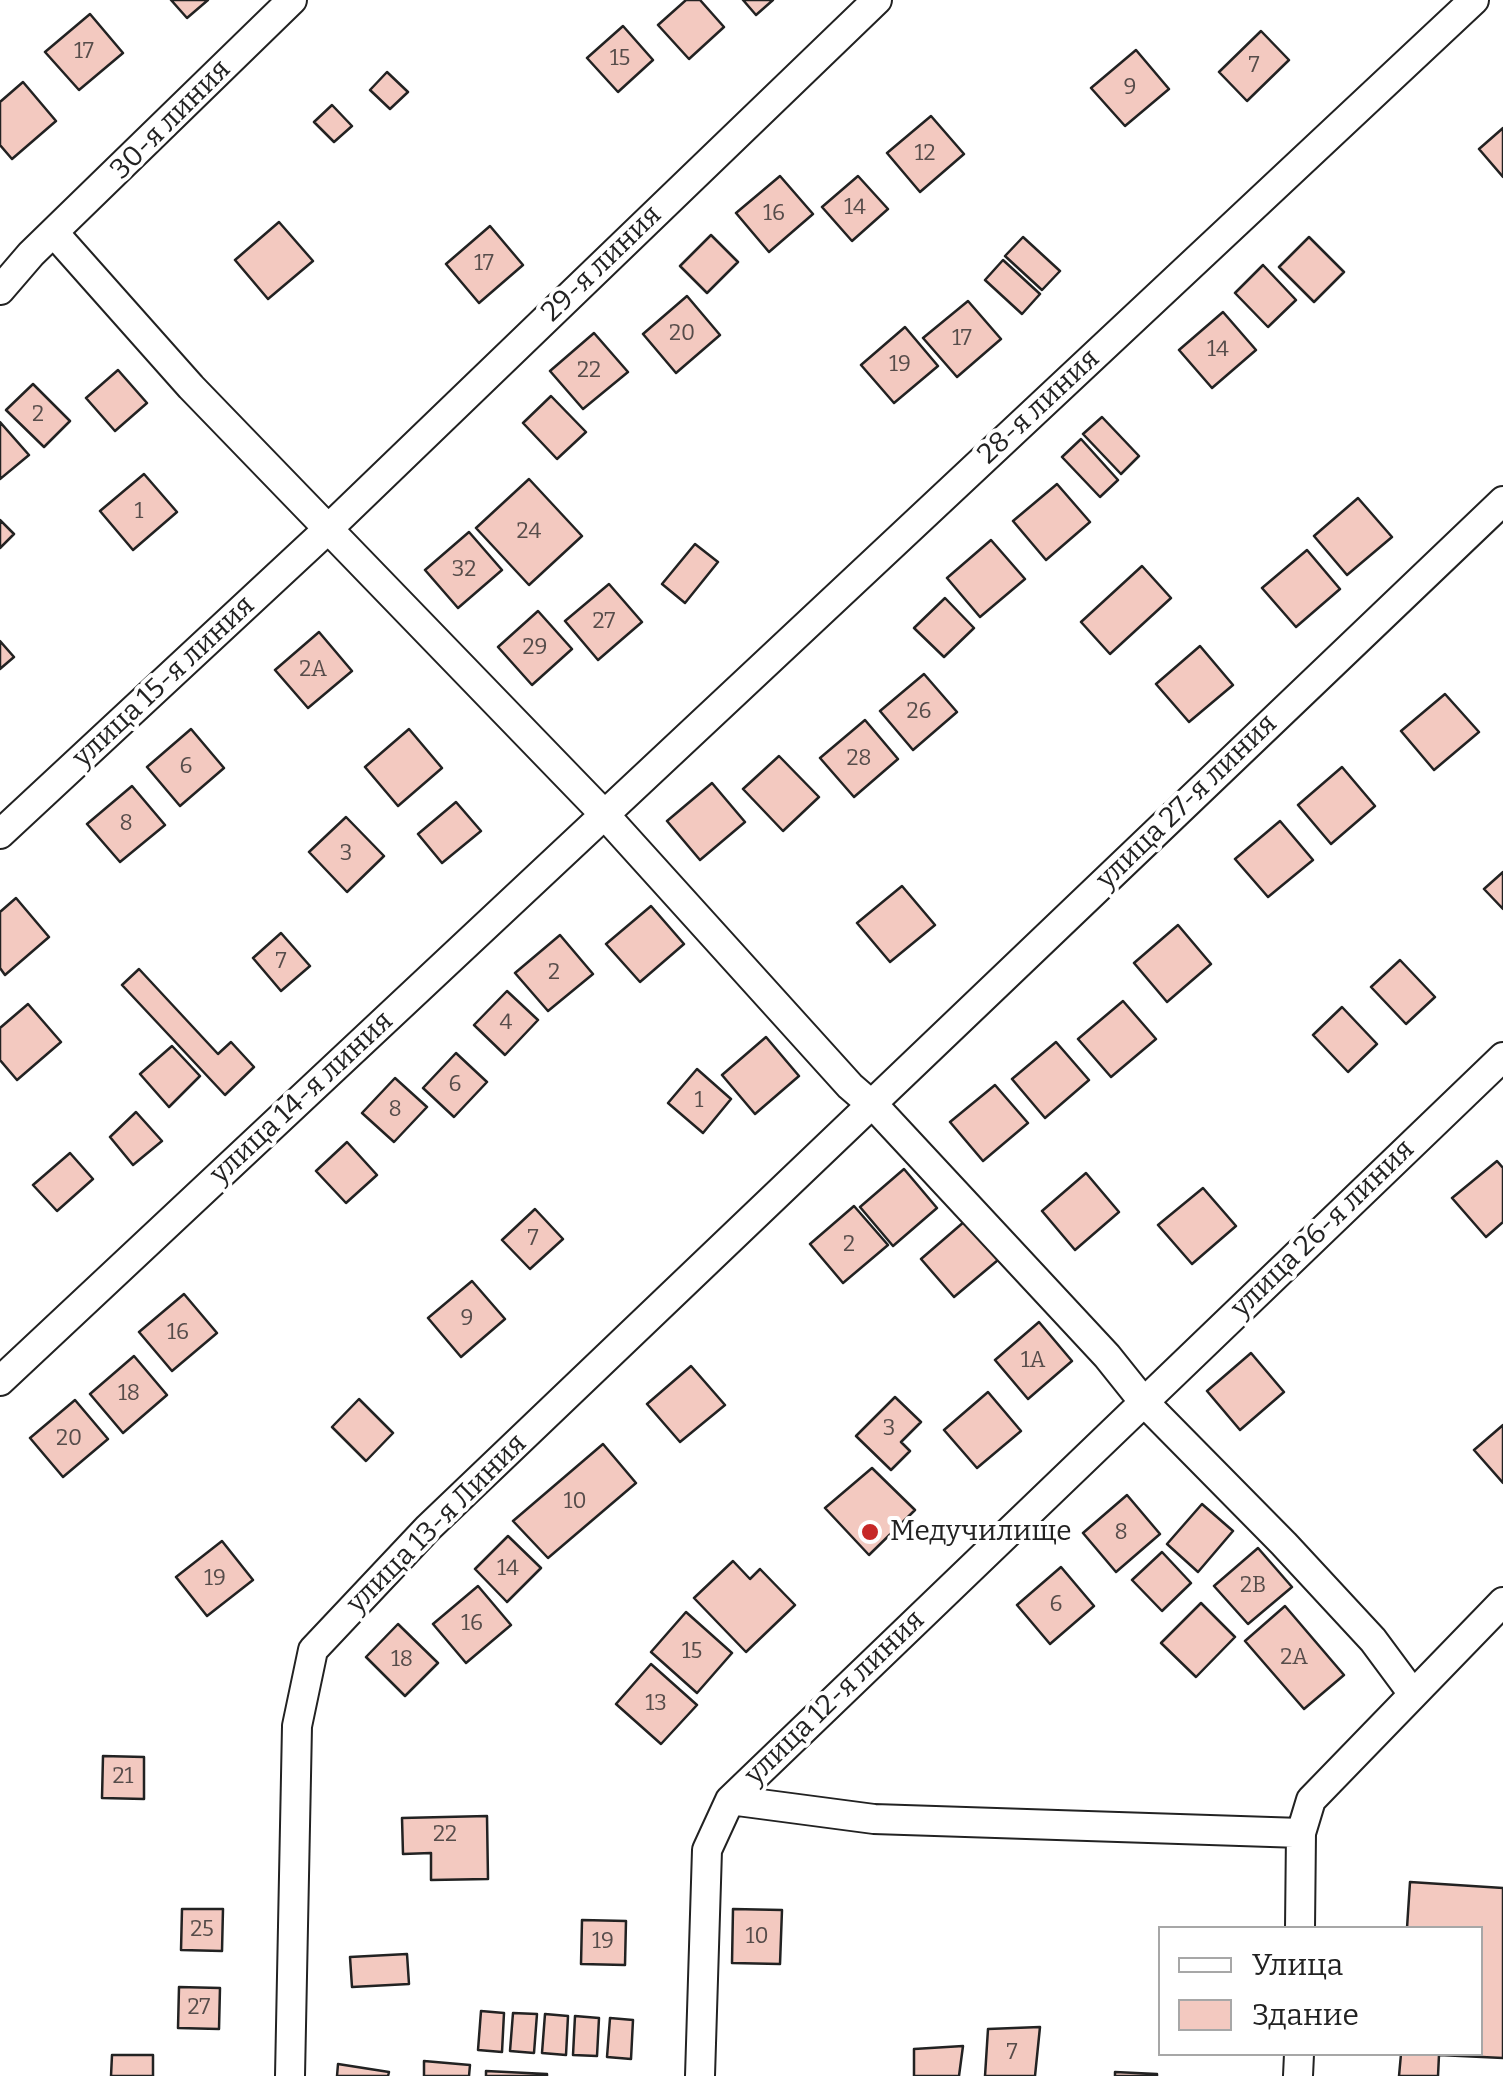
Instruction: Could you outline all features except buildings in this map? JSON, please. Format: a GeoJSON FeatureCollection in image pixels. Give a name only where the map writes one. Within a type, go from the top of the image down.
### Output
{"type":"FeatureCollection","features":[{"type":"Feature","properties":{"kind":"street","name":"30-я линия"},"geometry":{"type":"LineString","coordinates":[[0,290],[292,0]]}},
{"type":"Feature","properties":{"kind":"street","name":"29-я линия"},"geometry":{"type":"LineString","coordinates":[[327,530],[878,0]]}},
{"type":"Feature","properties":{"kind":"street","name":"28-я линия"},"geometry":{"type":"LineString","coordinates":[[604,814],[1474,0]]}},
{"type":"Feature","properties":{"kind":"street"},"geometry":{"type":"LineString","coordinates":[[0,252],[45,242],[190,387],[604,814],[850,1086],[1108,1356],[1143,1401],[1361,1626],[1413,1694]]}},
{"type":"Feature","properties":{"kind":"street","name":"улица 27-я линия"},"geometry":{"type":"LineString","coordinates":[[870,1103],[1503,501]]}},
{"type":"Feature","properties":{"kind":"street","name":"улица 15-я линия"},"geometry":{"type":"LineString","coordinates":[[0,834],[327,530]]}},
{"type":"Feature","properties":{"kind":"street","name":"улица 14-я линия"},"geometry":{"type":"LineString","coordinates":[[0,1381],[604,814]]}},
{"type":"Feature","properties":{"kind":"street","name":"улица 26-я линия"},"geometry":{"type":"LineString","coordinates":[[1143,1401],[1503,1057]]}},
{"type":"Feature","properties":{"kind":"street","name":"улица 13-я Линия"},"geometry":{"type":"LineString","coordinates":[[290,2076],[297,1726],[313,1650],[428,1528],[870,1103]]}},
{"type":"Feature","properties":{"kind":"street","name":"улица 12-я линия"},"geometry":{"type":"LineString","coordinates":[[700,2076],[706,1850],[730,1800],[1143,1401]]}},
{"type":"Feature","properties":{"kind":"street"},"geometry":{"type":"LineString","coordinates":[[1300,1926],[1300,1832],[1311,1800],[1503,1602]]}},
{"type":"Feature","properties":{"kind":"street"},"geometry":{"type":"LineString","coordinates":[[730,1800],[874,1818],[1300,1832]]}},
{"type":"Feature","properties":{"kind":"place","name":"Медучилище"},"geometry":{"type":"Point","coordinates":[870,1532]}}]}
